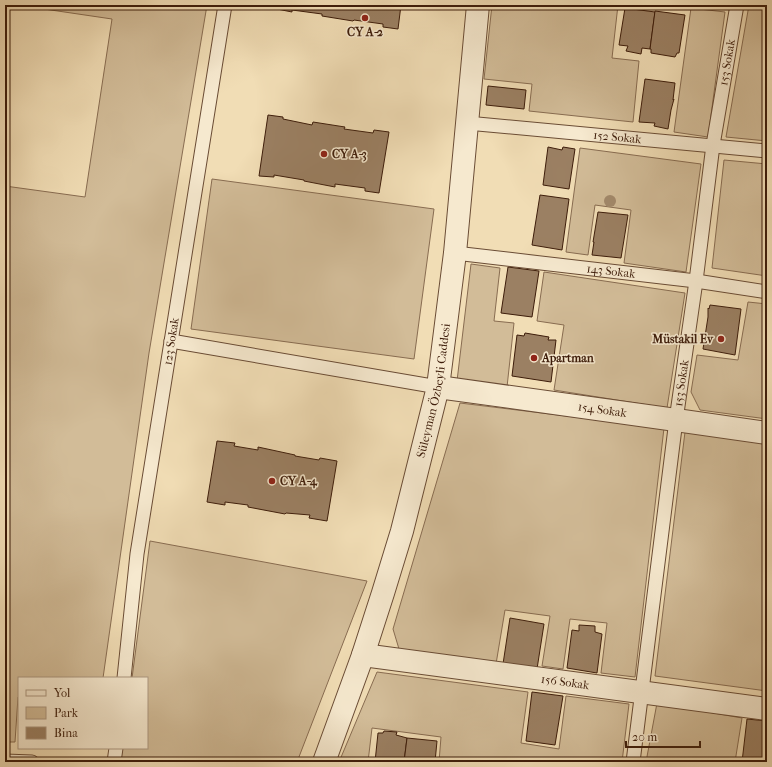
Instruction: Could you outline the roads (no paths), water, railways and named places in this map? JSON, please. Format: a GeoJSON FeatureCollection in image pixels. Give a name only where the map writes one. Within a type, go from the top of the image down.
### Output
{"type":"FeatureCollection","features":[{"type":"Feature","properties":{"kind":"street","name":"Süleyman Özbeyli Caddesi"},"geometry":{"type":"LineString","coordinates":[[324,762],[363,655],[402,531],[438,387],[455,253],[478,5]]}},
{"type":"Feature","properties":{"kind":"street","name":"154 Sokak"},"geometry":{"type":"LineString","coordinates":[[438,387],[767,433]]}},
{"type":"Feature","properties":{"kind":"street","name":"156 Sokak"},"geometry":{"type":"LineString","coordinates":[[363,655],[767,709]]}},
{"type":"Feature","properties":{"kind":"lane","name":"123 Sokak"},"geometry":{"type":"LineString","coordinates":[[124,677],[137,554],[225,5]]}},
{"type":"Feature","properties":{"kind":"lane","name":"153 Sokak"},"geometry":{"type":"LineString","coordinates":[[633,762],[676,420],[696,282],[713,145],[737,5]]}},
{"type":"Feature","properties":{"kind":"lane","name":"152 Sokak"},"geometry":{"type":"LineString","coordinates":[[467,123],[767,151]]}},
{"type":"Feature","properties":{"kind":"lane","name":"143 Sokak"},"geometry":{"type":"LineString","coordinates":[[455,253],[767,292]]}},
{"type":"Feature","properties":{"kind":"lane"},"geometry":{"type":"LineString","coordinates":[[171,341],[438,387]]}},
{"type":"Feature","properties":{"kind":"lane"},"geometry":{"type":"LineString","coordinates":[[114,762],[116,749]]}},
{"type":"Feature","properties":{"kind":"lane"},"geometry":{"type":"LineString","coordinates":[[5,761],[32,762]]}},
{"type":"Feature","properties":{"kind":"place","name":"CY A-2"},"geometry":{"type":"Point","coordinates":[365,18]}},
{"type":"Feature","properties":{"kind":"place","name":"CY A-3"},"geometry":{"type":"Point","coordinates":[324,154]}},
{"type":"Feature","properties":{"kind":"place","name":"Müstakil Ev"},"geometry":{"type":"Point","coordinates":[721,339]}},
{"type":"Feature","properties":{"kind":"place","name":"Apartman"},"geometry":{"type":"Point","coordinates":[534,358]}},
{"type":"Feature","properties":{"kind":"place","name":"CY A-4"},"geometry":{"type":"Point","coordinates":[272,481]}}]}
